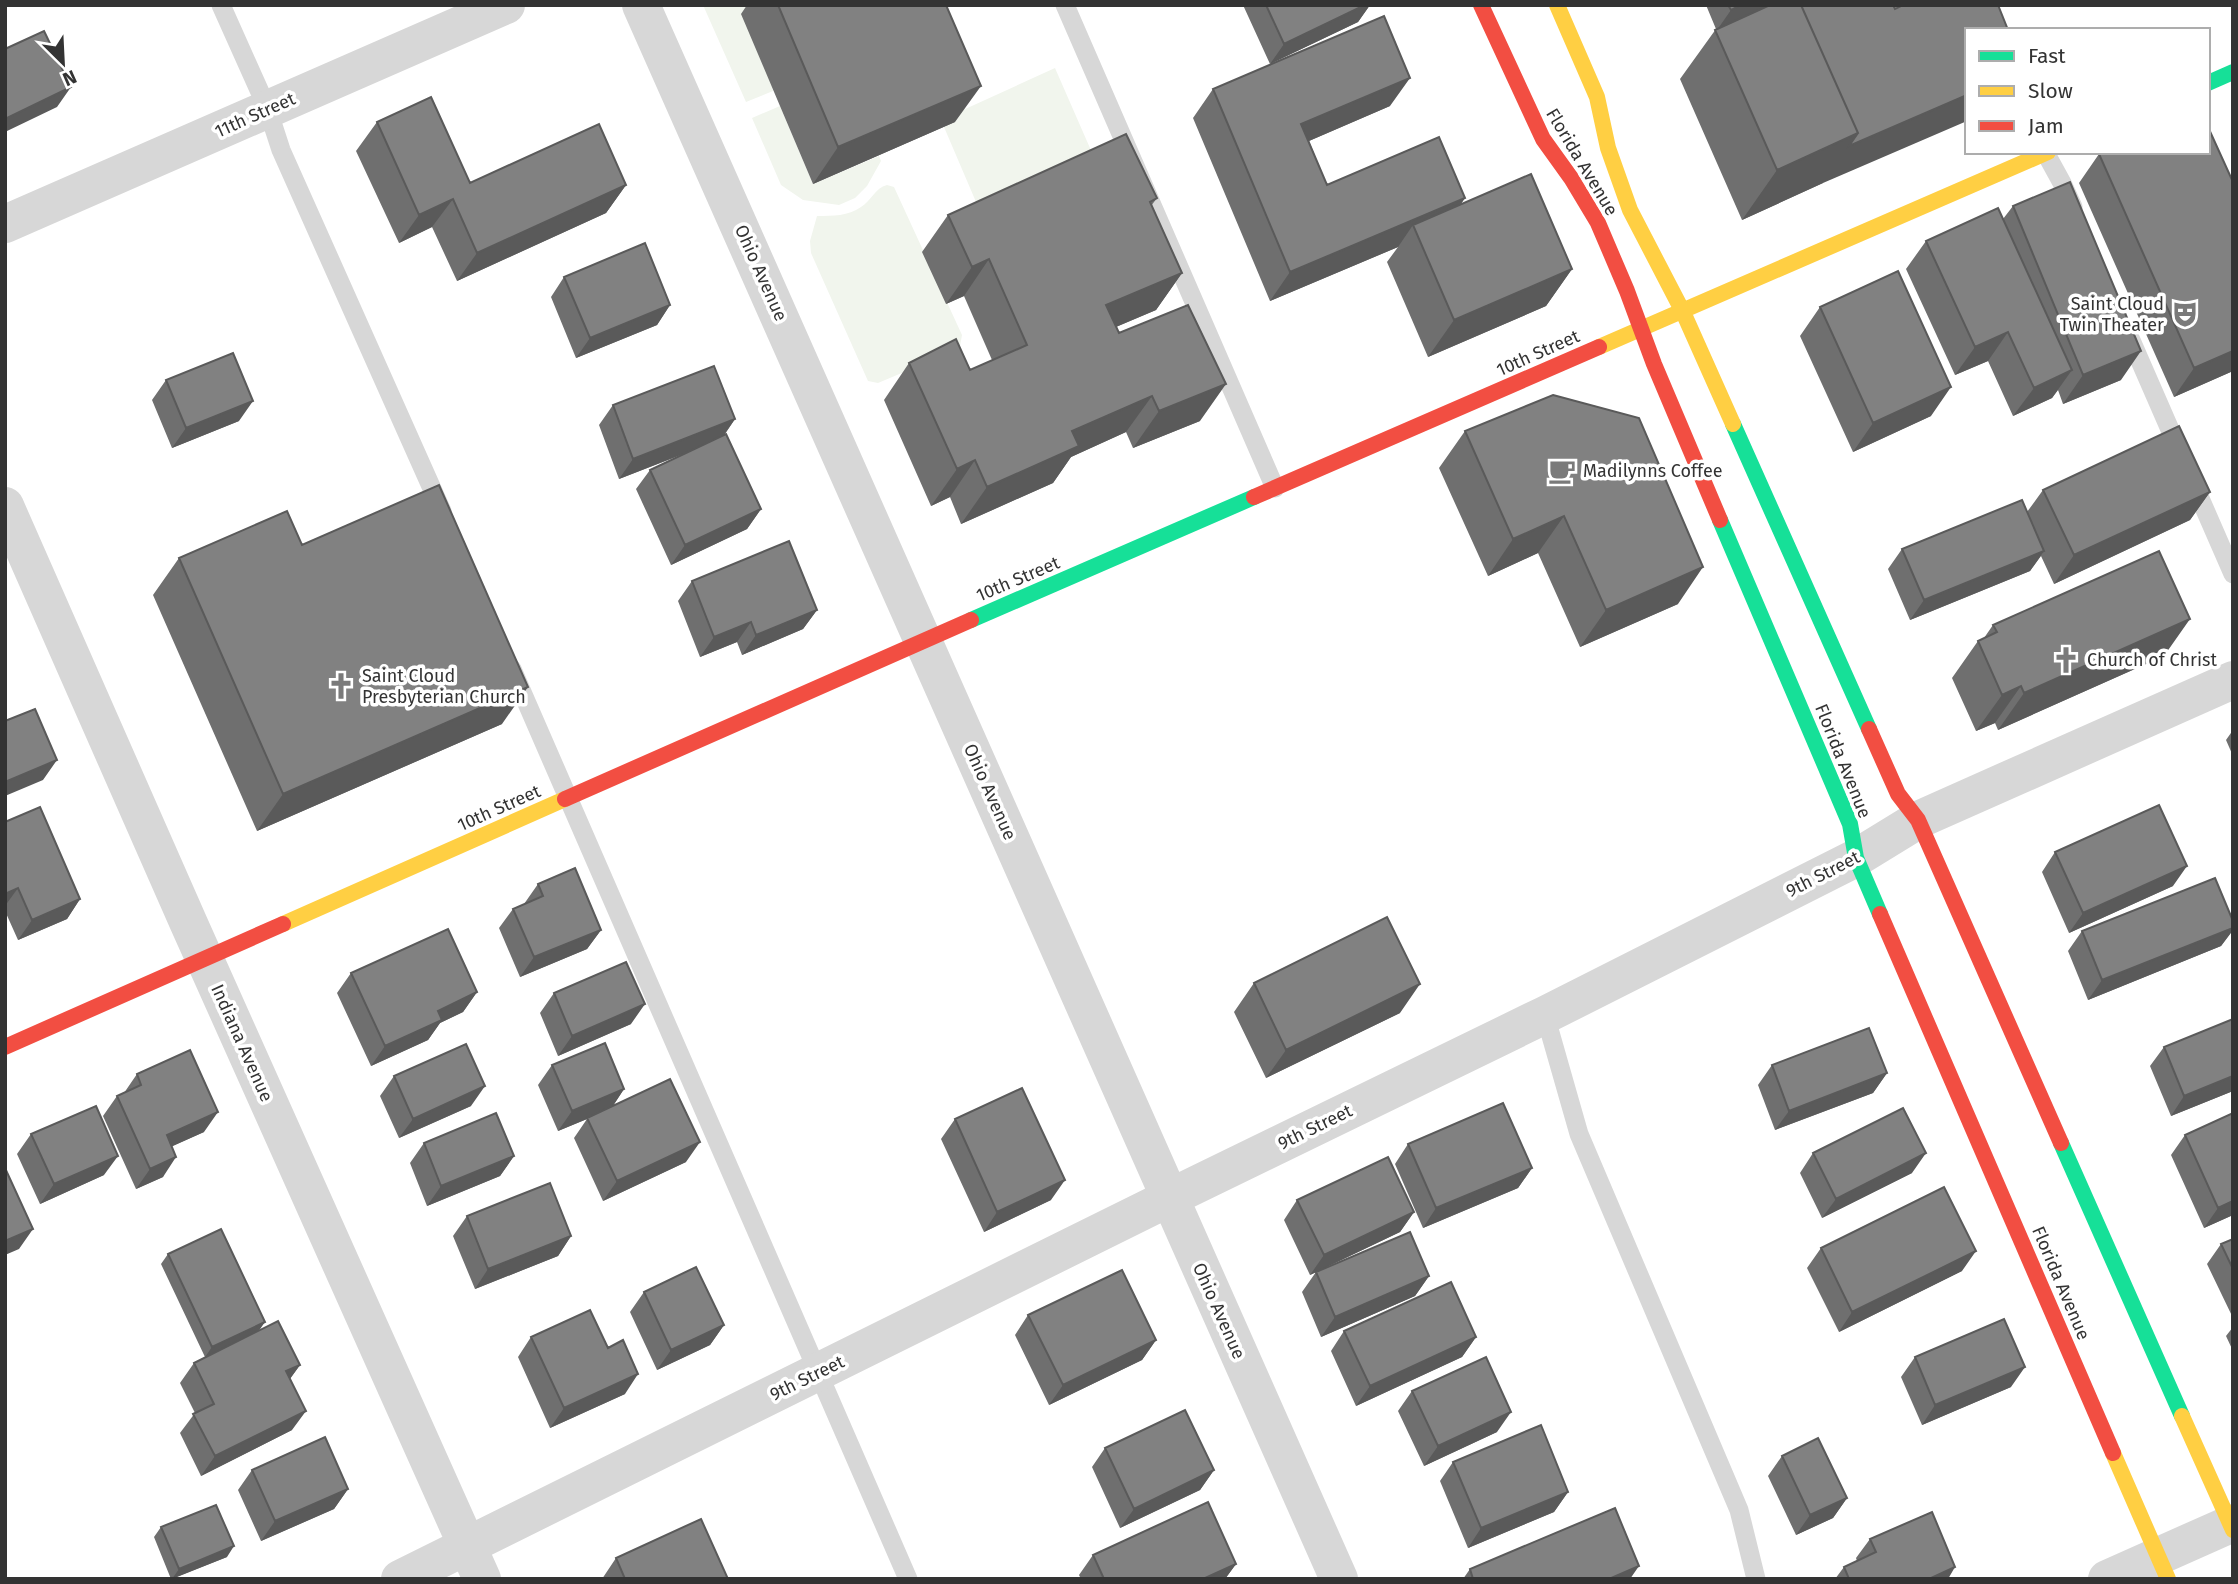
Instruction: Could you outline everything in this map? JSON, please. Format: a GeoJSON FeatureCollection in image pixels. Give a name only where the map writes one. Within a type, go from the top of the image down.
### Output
{"type":"FeatureCollection","features":[{"type":"Feature","properties":{"kind":"main road","name":"Florida Avenue"},"geometry":{"type":"LineString","coordinates":[[1481,5],[1543,139],[1598,223],[1850,824],[1856,858],[2163,1567]]}},
{"type":"Feature","properties":{"kind":"main road","name":"Florida Avenue"},"geometry":{"type":"LineString","coordinates":[[1557,5],[1597,97],[1608,148],[1630,210],[1683,312],[1898,794],[1918,820],[2232,1525]]}},
{"type":"Feature","properties":{"kind":"main road"},"geometry":{"type":"LineString","coordinates":[[2210,82],[2233,72]]}},
{"type":"Feature","properties":{"kind":"main road","name":"10th Street"},"geometry":{"type":"LineString","coordinates":[[5,1046],[924,640],[2044,154]]}},
{"type":"Feature","properties":{"kind":"street","name":"11th Street"},"geometry":{"type":"LineString","coordinates":[[5,224],[506,5]]}},
{"type":"Feature","properties":{"kind":"street","name":"Ohio Avenue"},"geometry":{"type":"LineString","coordinates":[[641,5],[1339,1579]]}},
{"type":"Feature","properties":{"kind":"street","name":"Indiana Avenue"},"geometry":{"type":"LineString","coordinates":[[5,506],[475,1562]]}},
{"type":"Feature","properties":{"kind":"street","name":"9th Street"},"geometry":{"type":"LineString","coordinates":[[400,1579],[475,1562],[818,1372],[1545,1015],[1856,858],[1918,820],[2233,680]]}},
{"type":"Feature","properties":{"kind":"street"},"geometry":{"type":"LineString","coordinates":[[2107,1579],[2163,1567],[2232,1525]]}},
{"type":"Feature","properties":{"kind":"lane"},"geometry":{"type":"LineString","coordinates":[[221,5],[268,110],[281,150],[451,532]]}},
{"type":"Feature","properties":{"kind":"lane"},"geometry":{"type":"LineString","coordinates":[[1065,5],[1275,488]]}},
{"type":"Feature","properties":{"kind":"lane"},"geometry":{"type":"LineString","coordinates":[[2047,154],[2079,221]]}},
{"type":"Feature","properties":{"kind":"lane"},"geometry":{"type":"LineString","coordinates":[[2117,309],[2233,575]]}},
{"type":"Feature","properties":{"kind":"lane"},"geometry":{"type":"LineString","coordinates":[[502,646],[908,1579]]}},
{"type":"Feature","properties":{"kind":"lane"},"geometry":{"type":"LineString","coordinates":[[1545,1015],[1579,1134],[1739,1510],[1756,1579]]}},
{"type":"Feature","properties":{"kind":"shaded area"},"geometry":{"type":"Polygon","coordinates":[[[703,5],[759,5],[773,91],[746,102],[703,5]]]}},
{"type":"Feature","properties":{"kind":"shaded area"},"geometry":{"type":"Polygon","coordinates":[[[1055,68],[1100,171],[985,223],[944,127],[955,122],[952,115],[1055,68]]]}},
{"type":"Feature","properties":{"kind":"shaded area"},"geometry":{"type":"Polygon","coordinates":[[[780,106],[813,184],[879,156],[881,161],[867,186],[855,198],[839,205],[803,200],[781,185],[752,118],[780,106]]]}},
{"type":"Feature","properties":{"kind":"shaded area"},"geometry":{"type":"Polygon","coordinates":[[[887,185],[894,187],[962,335],[960,346],[954,351],[878,383],[868,381],[811,253],[810,241],[817,216],[840,215],[856,210],[887,185]]]}},
{"type":"Feature","properties":{"kind":"building"},"geometry":{"type":"Polygon","coordinates":[[[778,5],[946,5],[981,86],[838,147],[778,5]]]}},
{"type":"Feature","properties":{"kind":"building"},"geometry":{"type":"Polygon","coordinates":[[[1266,5],[1365,5],[1284,44],[1266,5]]]}},
{"type":"Feature","properties":{"kind":"building"},"geometry":{"type":"Polygon","coordinates":[[[1770,5],[1801,5],[1858,133],[1777,170],[1715,30],[1770,5]]]}},
{"type":"Feature","properties":{"kind":"building"},"geometry":{"type":"Polygon","coordinates":[[[1801,5],[1893,5],[1895,9],[1903,5],[1998,5],[2007,28],[1965,28],[1965,96],[1849,146],[1858,133],[1801,5]]]}},
{"type":"Feature","properties":{"kind":"building"},"geometry":{"type":"Polygon","coordinates":[[[1384,16],[1410,78],[1301,124],[1327,185],[1439,137],[1465,198],[1290,272],[1213,89],[1384,16]]]}},
{"type":"Feature","properties":{"kind":"building"},"geometry":{"type":"Polygon","coordinates":[[[44,31],[71,87],[5,119],[5,49],[44,31]]]}},
{"type":"Feature","properties":{"kind":"building"},"geometry":{"type":"Polygon","coordinates":[[[431,97],[470,183],[599,124],[626,185],[477,253],[453,199],[419,215],[377,122],[431,97]]]}},
{"type":"Feature","properties":{"kind":"building","name":"Saint Cloud Twin Theater"},"geometry":{"type":"Polygon","coordinates":[[[2210,131],[2233,182],[2233,351],[2194,368],[2099,154],[2210,154],[2210,131]]]}},
{"type":"Feature","properties":{"kind":"building"},"geometry":{"type":"Polygon","coordinates":[[[1126,134],[1157,198],[1150,202],[1182,273],[1106,305],[1119,333],[1188,305],[1226,384],[1159,411],[1152,396],[1072,431],[1079,446],[987,487],[975,460],[957,469],[909,363],[956,339],[970,370],[1027,345],[989,259],[972,267],[948,215],[1126,134]]]}},
{"type":"Feature","properties":{"kind":"building"},"geometry":{"type":"Polygon","coordinates":[[[1531,174],[1572,269],[1454,320],[1413,225],[1531,174]]]}},
{"type":"Feature","properties":{"kind":"building"},"geometry":{"type":"Polygon","coordinates":[[[2070,182],[2141,351],[2083,375],[2013,206],[2070,182]]]}},
{"type":"Feature","properties":{"kind":"building"},"geometry":{"type":"Polygon","coordinates":[[[1998,208],[2072,370],[2034,388],[2008,332],[1975,347],[1926,241],[1998,208]]]}},
{"type":"Feature","properties":{"kind":"building"},"geometry":{"type":"Polygon","coordinates":[[[645,243],[670,305],[590,338],[564,277],[645,243]]]}},
{"type":"Feature","properties":{"kind":"building"},"geometry":{"type":"Polygon","coordinates":[[[1898,271],[1951,387],[1873,423],[1820,307],[1898,271]]]}},
{"type":"Feature","properties":{"kind":"building"},"geometry":{"type":"Polygon","coordinates":[[[233,353],[253,401],[186,428],[166,380],[233,353]]]}},
{"type":"Feature","properties":{"kind":"building"},"geometry":{"type":"Polygon","coordinates":[[[714,366],[735,419],[633,459],[613,405],[714,366]]]}},
{"type":"Feature","properties":{"kind":"building"},"geometry":{"type":"Polygon","coordinates":[[[1553,395],[1639,418],[1703,567],[1606,610],[1564,516],[1513,539],[1465,431],[1553,395]]]}},
{"type":"Feature","properties":{"kind":"building"},"geometry":{"type":"Polygon","coordinates":[[[2179,426],[2210,492],[2074,555],[2043,490],[2179,426]]]}},
{"type":"Feature","properties":{"kind":"building"},"geometry":{"type":"Polygon","coordinates":[[[726,434],[761,509],[685,545],[650,470],[726,434]]]}},
{"type":"Feature","properties":{"kind":"building"},"geometry":{"type":"Polygon","coordinates":[[[439,485],[528,687],[283,794],[179,558],[287,511],[302,545],[439,485]]]}},
{"type":"Feature","properties":{"kind":"building"},"geometry":{"type":"Polygon","coordinates":[[[2022,500],[2044,551],[1924,600],[1902,549],[2022,500]]]}},
{"type":"Feature","properties":{"kind":"building"},"geometry":{"type":"Polygon","coordinates":[[[789,541],[817,610],[756,635],[751,622],[714,637],[692,581],[789,541]]]}},
{"type":"Feature","properties":{"kind":"building"},"geometry":{"type":"Polygon","coordinates":[[[2159,551],[2190,619],[2024,693],[2021,686],[2002,695],[1978,641],[1997,632],[1993,625],[2159,551]]]}},
{"type":"Feature","properties":{"kind":"building"},"geometry":{"type":"Polygon","coordinates":[[[35,709],[57,760],[5,782],[5,721],[35,709]]]}},
{"type":"Feature","properties":{"kind":"building"},"geometry":{"type":"Polygon","coordinates":[[[2159,805],[2187,866],[2083,913],[2055,852],[2159,805]]]}},
{"type":"Feature","properties":{"kind":"building"},"geometry":{"type":"Polygon","coordinates":[[[40,807],[80,899],[32,920],[18,888],[5,894],[5,822],[40,807]]]}},
{"type":"Feature","properties":{"kind":"building"},"geometry":{"type":"Polygon","coordinates":[[[575,868],[601,930],[534,957],[513,909],[543,896],[538,884],[575,868]]]}},
{"type":"Feature","properties":{"kind":"building"},"geometry":{"type":"Polygon","coordinates":[[[2215,878],[2233,921],[2233,928],[2102,980],[2082,931],[2215,878]]]}},
{"type":"Feature","properties":{"kind":"building"},"geometry":{"type":"Polygon","coordinates":[[[1387,917],[1420,984],[1286,1050],[1254,983],[1387,917]]]}},
{"type":"Feature","properties":{"kind":"building"},"geometry":{"type":"Polygon","coordinates":[[[448,929],[477,992],[438,1011],[442,1020],[385,1046],[351,973],[448,929]]]}},
{"type":"Feature","properties":{"kind":"building"},"geometry":{"type":"Polygon","coordinates":[[[626,962],[645,1004],[572,1036],[554,993],[626,962]]]}},
{"type":"Feature","properties":{"kind":"building"},"geometry":{"type":"Polygon","coordinates":[[[2233,1019],[2233,1076],[2184,1096],[2164,1047],[2233,1019]]]}},
{"type":"Feature","properties":{"kind":"building"},"geometry":{"type":"Polygon","coordinates":[[[1869,1028],[1887,1073],[1789,1111],[1772,1065],[1869,1028]]]}},
{"type":"Feature","properties":{"kind":"building"},"geometry":{"type":"Polygon","coordinates":[[[605,1043],[624,1089],[572,1111],[552,1065],[605,1043]]]}},
{"type":"Feature","properties":{"kind":"building"},"geometry":{"type":"Polygon","coordinates":[[[466,1044],[485,1086],[413,1119],[394,1076],[466,1044]]]}},
{"type":"Feature","properties":{"kind":"building"},"geometry":{"type":"Polygon","coordinates":[[[190,1050],[218,1112],[167,1135],[176,1157],[150,1169],[117,1096],[141,1085],[137,1074],[190,1050]]]}},
{"type":"Feature","properties":{"kind":"building"},"geometry":{"type":"Polygon","coordinates":[[[670,1079],[700,1142],[617,1181],[587,1118],[670,1079]]]}},
{"type":"Feature","properties":{"kind":"building"},"geometry":{"type":"Polygon","coordinates":[[[1022,1088],[1065,1180],[997,1212],[955,1119],[1022,1088]]]}},
{"type":"Feature","properties":{"kind":"building"},"geometry":{"type":"Polygon","coordinates":[[[1503,1103],[1532,1168],[1436,1208],[1408,1144],[1503,1103]]]}},
{"type":"Feature","properties":{"kind":"building"},"geometry":{"type":"Polygon","coordinates":[[[96,1106],[118,1156],[54,1184],[31,1134],[96,1106]]]}},
{"type":"Feature","properties":{"kind":"building"},"geometry":{"type":"Polygon","coordinates":[[[1903,1108],[1926,1153],[1836,1199],[1813,1153],[1903,1108]]]}},
{"type":"Feature","properties":{"kind":"building"},"geometry":{"type":"Polygon","coordinates":[[[496,1113],[514,1156],[441,1186],[424,1143],[496,1113]]]}},
{"type":"Feature","properties":{"kind":"building"},"geometry":{"type":"Polygon","coordinates":[[[2233,1113],[2233,1201],[2218,1208],[2185,1135],[2233,1113]]]}},
{"type":"Feature","properties":{"kind":"building"},"geometry":{"type":"Polygon","coordinates":[[[1388,1157],[1414,1212],[1324,1255],[1297,1200],[1388,1157]]]}},
{"type":"Feature","properties":{"kind":"building"},"geometry":{"type":"Polygon","coordinates":[[[5,1168],[33,1229],[5,1241],[5,1168]]]}},
{"type":"Feature","properties":{"kind":"building"},"geometry":{"type":"Polygon","coordinates":[[[550,1183],[571,1236],[488,1269],[467,1216],[550,1183]]]}},
{"type":"Feature","properties":{"kind":"building"},"geometry":{"type":"Polygon","coordinates":[[[1944,1187],[1976,1251],[1852,1312],[1821,1248],[1944,1187]]]}},
{"type":"Feature","properties":{"kind":"building"},"geometry":{"type":"Polygon","coordinates":[[[221,1229],[265,1322],[212,1347],[168,1254],[221,1229]]]}},
{"type":"Feature","properties":{"kind":"building"},"geometry":{"type":"Polygon","coordinates":[[[1410,1232],[1429,1276],[1335,1317],[1316,1272],[1410,1232]]]}},
{"type":"Feature","properties":{"kind":"building"},"geometry":{"type":"Polygon","coordinates":[[[2233,1239],[2233,1269],[2221,1244],[2233,1239]]]}},
{"type":"Feature","properties":{"kind":"building"},"geometry":{"type":"Polygon","coordinates":[[[696,1267],[724,1325],[671,1350],[644,1292],[696,1267]]]}},
{"type":"Feature","properties":{"kind":"building"},"geometry":{"type":"Polygon","coordinates":[[[1122,1270],[1156,1340],[1063,1385],[1028,1315],[1122,1270]]]}},
{"type":"Feature","properties":{"kind":"building"},"geometry":{"type":"Polygon","coordinates":[[[1451,1282],[1476,1337],[1370,1386],[1344,1331],[1451,1282]]]}},
{"type":"Feature","properties":{"kind":"building"},"geometry":{"type":"Polygon","coordinates":[[[590,1310],[608,1348],[623,1340],[638,1374],[564,1408],[531,1337],[590,1310]]]}},
{"type":"Feature","properties":{"kind":"building"},"geometry":{"type":"Polygon","coordinates":[[[2004,1319],[2025,1367],[1935,1405],[1915,1357],[2004,1319]]]}},
{"type":"Feature","properties":{"kind":"building"},"geometry":{"type":"Polygon","coordinates":[[[278,1321],[300,1365],[286,1371],[306,1411],[215,1456],[193,1414],[214,1404],[194,1363],[278,1321]]]}},
{"type":"Feature","properties":{"kind":"building"},"geometry":{"type":"Polygon","coordinates":[[[1486,1357],[1511,1412],[1438,1446],[1412,1391],[1486,1357]]]}},
{"type":"Feature","properties":{"kind":"building"},"geometry":{"type":"Polygon","coordinates":[[[1185,1410],[1214,1470],[1134,1509],[1105,1448],[1185,1410]]]}},
{"type":"Feature","properties":{"kind":"building"},"geometry":{"type":"Polygon","coordinates":[[[1541,1425],[1568,1492],[1481,1528],[1453,1462],[1541,1425]]]}},
{"type":"Feature","properties":{"kind":"building"},"geometry":{"type":"Polygon","coordinates":[[[325,1437],[348,1489],[275,1521],[252,1470],[325,1437]]]}},
{"type":"Feature","properties":{"kind":"building"},"geometry":{"type":"Polygon","coordinates":[[[1818,1438],[1847,1498],[1810,1515],[1782,1456],[1818,1438]]]}},
{"type":"Feature","properties":{"kind":"building"},"geometry":{"type":"Polygon","coordinates":[[[1208,1502],[1236,1564],[1203,1579],[1104,1579],[1093,1555],[1208,1502]]]}},
{"type":"Feature","properties":{"kind":"building"},"geometry":{"type":"Polygon","coordinates":[[[216,1505],[234,1546],[179,1569],[161,1527],[216,1505]]]}},
{"type":"Feature","properties":{"kind":"building"},"geometry":{"type":"Polygon","coordinates":[[[1615,1508],[1639,1566],[1609,1579],[1473,1579],[1470,1569],[1615,1508]]]}},
{"type":"Feature","properties":{"kind":"building"},"geometry":{"type":"Polygon","coordinates":[[[1932,1512],[1955,1567],[1929,1579],[1849,1579],[1844,1567],[1876,1552],[1870,1539],[1932,1512]]]}},
{"type":"Feature","properties":{"kind":"building"},"geometry":{"type":"Polygon","coordinates":[[[701,1519],[728,1579],[625,1579],[616,1558],[701,1519]]]}},
{"type":"Feature","properties":{"kind":"traffic: fast"},"geometry":{"type":"LineString","coordinates":[[2210,82],[2233,72]]}},
{"type":"Feature","properties":{"kind":"traffic: fast"},"geometry":{"type":"LineString","coordinates":[[1733,424],[1869,729]]}},
{"type":"Feature","properties":{"kind":"traffic: fast"},"geometry":{"type":"LineString","coordinates":[[971,620],[1254,497]]}},
{"type":"Feature","properties":{"kind":"traffic: fast"},"geometry":{"type":"LineString","coordinates":[[1720,520],[1850,824],[1856,858],[1880,914]]}},
{"type":"Feature","properties":{"kind":"traffic: fast"},"geometry":{"type":"LineString","coordinates":[[2061,1143],[2182,1416]]}},
{"type":"Feature","properties":{"kind":"traffic: slow"},"geometry":{"type":"LineString","coordinates":[[1557,5],[1597,97],[1608,148],[1630,210],[1683,312],[1733,424]]}},
{"type":"Feature","properties":{"kind":"traffic: slow"},"geometry":{"type":"LineString","coordinates":[[1599,347],[2043,154]]}},
{"type":"Feature","properties":{"kind":"traffic: slow"},"geometry":{"type":"LineString","coordinates":[[283,924],[565,799]]}},
{"type":"Feature","properties":{"kind":"traffic: slow"},"geometry":{"type":"LineString","coordinates":[[2182,1416],[2233,1530]]}},
{"type":"Feature","properties":{"kind":"traffic: slow"},"geometry":{"type":"LineString","coordinates":[[2113,1453],[2168,1579]]}},
{"type":"Feature","properties":{"kind":"traffic: jam"},"geometry":{"type":"LineString","coordinates":[[1481,5],[1543,139],[1598,223],[1720,520]]}},
{"type":"Feature","properties":{"kind":"traffic: jam"},"geometry":{"type":"LineString","coordinates":[[1254,497],[1599,347]]}},
{"type":"Feature","properties":{"kind":"traffic: jam"},"geometry":{"type":"LineString","coordinates":[[565,799],[971,620]]}},
{"type":"Feature","properties":{"kind":"traffic: jam"},"geometry":{"type":"LineString","coordinates":[[1869,729],[1898,794],[1918,820],[2061,1143]]}},
{"type":"Feature","properties":{"kind":"traffic: jam"},"geometry":{"type":"LineString","coordinates":[[1880,914],[2113,1453]]}},
{"type":"Feature","properties":{"kind":"traffic: jam"},"geometry":{"type":"LineString","coordinates":[[5,1047],[283,924]]}},
{"type":"Feature","properties":{"kind":"place","name":"Saint Cloud Twin Theater"},"geometry":{"type":"Point","coordinates":[2185,314]}},
{"type":"Feature","properties":{"kind":"place","name":"Madilynns Coffee"},"geometry":{"type":"Point","coordinates":[1562,471]}},
{"type":"Feature","properties":{"kind":"place","name":"Church of Christ"},"geometry":{"type":"Point","coordinates":[2066,660]}},
{"type":"Feature","properties":{"kind":"place","name":"Saint Cloud Presbyterian Church"},"geometry":{"type":"Point","coordinates":[341,686]}}]}
